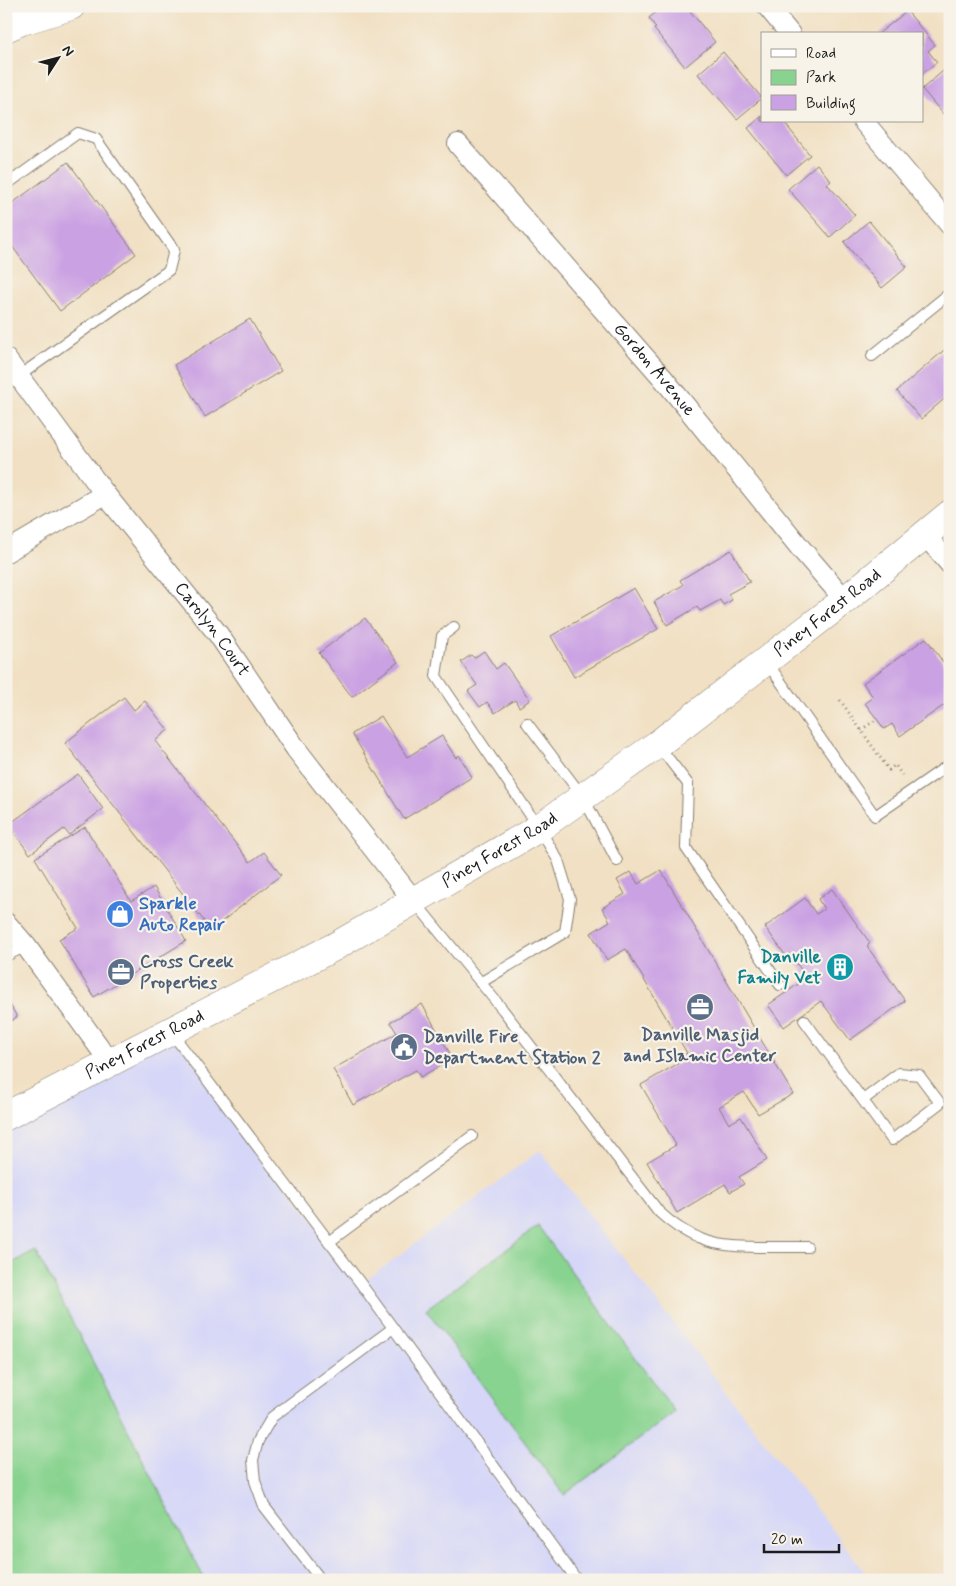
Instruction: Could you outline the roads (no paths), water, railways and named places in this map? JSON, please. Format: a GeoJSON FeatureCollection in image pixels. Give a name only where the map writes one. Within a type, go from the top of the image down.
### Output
{"type":"FeatureCollection","features":[{"type":"Feature","properties":{"kind":"main road"},"geometry":{"type":"LineString","coordinates":[[6,28],[70,6]]}},
{"type":"Feature","properties":{"kind":"main road","name":"Piney Forest Road"},"geometry":{"type":"LineString","coordinates":[[6,1116],[334,946],[538,828],[658,744],[845,600],[950,514]]}},
{"type":"Feature","properties":{"kind":"street"},"geometry":{"type":"LineString","coordinates":[[767,6],[788,32]]}},
{"type":"Feature","properties":{"kind":"street"},"geometry":{"type":"LineString","coordinates":[[865,122],[950,225]]}},
{"type":"Feature","properties":{"kind":"street","name":"Gordon Avenue"},"geometry":{"type":"LineString","coordinates":[[458,144],[662,376],[802,550],[845,600]]}},
{"type":"Feature","properties":{"kind":"street","name":"Carolyn Court"},"geometry":{"type":"LineString","coordinates":[[6,359],[105,494],[218,634],[296,749],[414,901]]}},
{"type":"Feature","properties":{"kind":"street"},"geometry":{"type":"LineString","coordinates":[[6,552],[105,494]]}},
{"type":"Feature","properties":{"kind":"street"},"geometry":{"type":"LineString","coordinates":[[925,534],[950,564]]}},
{"type":"Feature","properties":{"kind":"street"},"geometry":{"type":"LineString","coordinates":[[6,923],[26,946],[110,1062]]}},
{"type":"Feature","properties":{"kind":"lane"},"geometry":{"type":"LineString","coordinates":[[6,185],[78,133],[96,139],[174,250],[169,270],[19,376]]}},
{"type":"Feature","properties":{"kind":"lane"},"geometry":{"type":"LineString","coordinates":[[872,356],[950,293]]}},
{"type":"Feature","properties":{"kind":"lane"},"geometry":{"type":"LineString","coordinates":[[454,627],[442,636],[436,676],[558,860],[570,899],[565,932],[480,983]]}},
{"type":"Feature","properties":{"kind":"lane"},"geometry":{"type":"LineString","coordinates":[[766,661],[875,816],[950,764]]}},
{"type":"Feature","properties":{"kind":"lane"},"geometry":{"type":"LineString","coordinates":[[527,723],[583,797],[617,861]]}},
{"type":"Feature","properties":{"kind":"lane"},"geometry":{"type":"LineString","coordinates":[[658,744],[688,784],[686,848],[780,985]]}},
{"type":"Feature","properties":{"kind":"lane"},"geometry":{"type":"LineString","coordinates":[[414,901],[659,1212],[676,1226],[699,1239],[725,1246],[807,1247]]}},
{"type":"Feature","properties":{"kind":"lane"},"geometry":{"type":"LineString","coordinates":[[6,956],[26,946]]}},
{"type":"Feature","properties":{"kind":"lane"},"geometry":{"type":"LineString","coordinates":[[804,1020],[892,1140],[940,1103],[919,1074],[899,1073],[863,1100]]}},
{"type":"Feature","properties":{"kind":"lane"},"geometry":{"type":"LineString","coordinates":[[171,1031],[393,1328],[577,1580]]}},
{"type":"Feature","properties":{"kind":"lane"},"geometry":{"type":"LineString","coordinates":[[329,1242],[472,1136]]}},
{"type":"Feature","properties":{"kind":"lane"},"geometry":{"type":"LineString","coordinates":[[321,1580],[264,1506],[255,1481],[253,1460],[258,1441],[272,1417],[393,1328]]}},
{"type":"Feature","properties":{"kind":"place","name":"Sparkle Auto Repair"},"geometry":{"type":"Point","coordinates":[120,914]}},
{"type":"Feature","properties":{"kind":"place","name":"Danville Family Vet"},"geometry":{"type":"Point","coordinates":[840,967]}},
{"type":"Feature","properties":{"kind":"place","name":"Cross Creek Properties"},"geometry":{"type":"Point","coordinates":[121,972]}},
{"type":"Feature","properties":{"kind":"place","name":"Danville Masjid and Islamic Center"},"geometry":{"type":"Point","coordinates":[700,1007]}},
{"type":"Feature","properties":{"kind":"place","name":"Danville Fire Department Station 2"},"geometry":{"type":"Point","coordinates":[404,1047]}}]}
